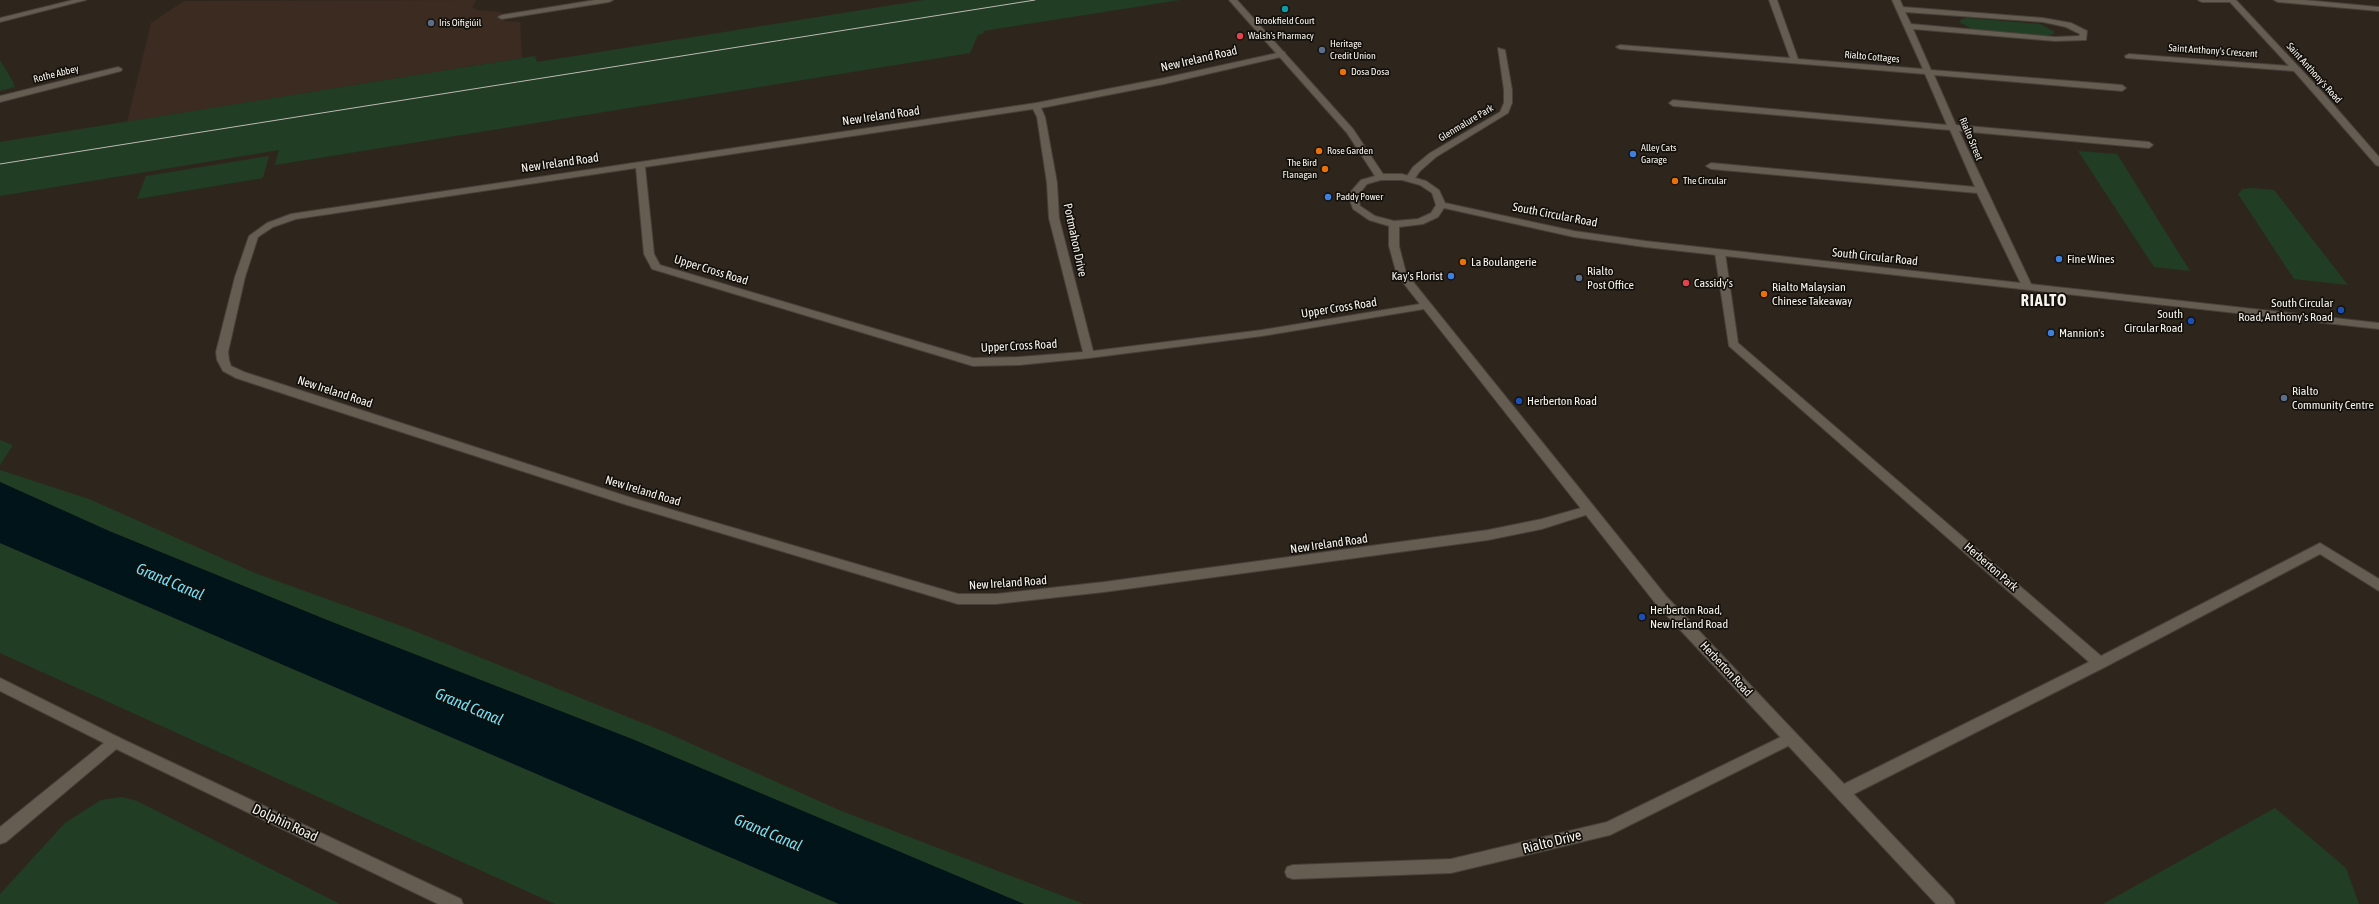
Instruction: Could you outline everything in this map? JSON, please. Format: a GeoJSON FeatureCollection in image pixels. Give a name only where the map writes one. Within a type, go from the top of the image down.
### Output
{"type":"FeatureCollection","features":[{"type":"Feature","properties":{"kind":"street"},"geometry":{"type":"LineString","coordinates":[[0,20],[82,0]]}},
{"type":"Feature","properties":{"kind":"street"},"geometry":{"type":"LineString","coordinates":[[502,17],[609,0]]}},
{"type":"Feature","properties":{"kind":"street"},"geometry":{"type":"LineString","coordinates":[[1233,0],[1350,131],[1380,177]]}},
{"type":"Feature","properties":{"kind":"street"},"geometry":{"type":"LineString","coordinates":[[1773,0],[1794,62]]}},
{"type":"Feature","properties":{"kind":"street","name":"Rialto Street"},"geometry":{"type":"LineString","coordinates":[[1896,0],[1955,128],[1981,190],[2027,286]]}},
{"type":"Feature","properties":{"kind":"street"},"geometry":{"type":"LineString","coordinates":[[2202,0],[2228,0]]}},
{"type":"Feature","properties":{"kind":"street","name":"Saint Anthony's Road"},"geometry":{"type":"LineString","coordinates":[[2232,0],[2379,163]]}},
{"type":"Feature","properties":{"kind":"street"},"geometry":{"type":"LineString","coordinates":[[2278,0],[2379,9]]}},
{"type":"Feature","properties":{"kind":"street"},"geometry":{"type":"LineString","coordinates":[[1900,9],[2042,20],[2068,25],[2084,33],[2083,38],[2055,39],[1908,26]]}},
{"type":"Feature","properties":{"kind":"street","name":"Rialto Cottages"},"geometry":{"type":"LineString","coordinates":[[1620,47],[2122,88]]}},
{"type":"Feature","properties":{"kind":"street","name":"Glenmalure Park"},"geometry":{"type":"LineString","coordinates":[[1410,178],[1416,169],[1433,156],[1504,113],[1508,103],[1508,90],[1501,50]]}},
{"type":"Feature","properties":{"kind":"street","name":"New Ireland Road"},"geometry":{"type":"LineString","coordinates":[[1282,54],[1036,106],[314,212],[270,224],[254,236],[248,248],[222,352],[227,368],[240,375],[628,501],[958,599],[996,598],[1104,587],[1488,535],[1542,524],[1588,510]]}},
{"type":"Feature","properties":{"kind":"street","name":"Saint Anthony's Crescent"},"geometry":{"type":"LineString","coordinates":[[2128,56],[2295,69]]}},
{"type":"Feature","properties":{"kind":"street","name":"Rothe Abbey"},"geometry":{"type":"LineString","coordinates":[[0,100],[118,69]]}},
{"type":"Feature","properties":{"kind":"street"},"geometry":{"type":"LineString","coordinates":[[1673,103],[2149,145]]}},
{"type":"Feature","properties":{"kind":"street","name":"Portmahon Drive"},"geometry":{"type":"LineString","coordinates":[[1036,106],[1042,125],[1052,183],[1054,218],[1089,355]]}},
{"type":"Feature","properties":{"kind":"street","name":"Upper Cross Road"},"geometry":{"type":"LineString","coordinates":[[640,164],[649,254],[656,267],[973,362],[1019,361],[1089,355],[1262,333],[1426,306]]}},
{"type":"Feature","properties":{"kind":"street"},"geometry":{"type":"LineString","coordinates":[[1711,166],[1981,190]]}},
{"type":"Feature","properties":{"kind":"street"},"geometry":{"type":"LineString","coordinates":[[1380,177],[1410,178],[1431,187],[1440,197],[1441,205],[1435,215],[1429,219],[1410,224],[1394,224],[1365,215],[1356,207],[1353,200],[1353,195],[1359,186],[1380,177]]}},
{"type":"Feature","properties":{"kind":"street","name":"South Circular Road"},"geometry":{"type":"LineString","coordinates":[[1441,205],[1574,234],[1720,253],[2379,326]]}},
{"type":"Feature","properties":{"kind":"street","name":"Herberton Road"},"geometry":{"type":"LineString","coordinates":[[1394,224],[1394,246],[1401,273],[1661,600],[1947,904]]}},
{"type":"Feature","properties":{"kind":"street","name":"Herberton Park"},"geometry":{"type":"LineString","coordinates":[[1720,253],[1733,344],[2100,663]]}},
{"type":"Feature","properties":{"kind":"street"},"geometry":{"type":"LineString","coordinates":[[1843,792],[2100,663],[2320,548],[2379,586]]}},
{"type":"Feature","properties":{"kind":"street","name":"Dolphin Road"},"geometry":{"type":"LineString","coordinates":[[0,684],[115,742],[455,904]]}},
{"type":"Feature","properties":{"kind":"street","name":"Rialto Drive"},"geometry":{"type":"LineString","coordinates":[[1293,872],[1451,866],[1610,828],[1791,738]]}},
{"type":"Feature","properties":{"kind":"street"},"geometry":{"type":"LineString","coordinates":[[0,837],[115,742]]}},
{"type":"Feature","properties":{"kind":"shaded area"},"geometry":{"type":"Polygon","coordinates":[[[476,0],[472,7],[477,10],[501,12],[504,21],[520,22],[522,58],[127,122],[151,23],[184,1],[476,0]]]}},
{"type":"Feature","properties":{"kind":"green space"},"geometry":{"type":"Polygon","coordinates":[[[924,0],[1180,0],[983,31],[984,33],[978,35],[970,53],[275,165],[279,150],[0,196],[0,142],[535,56],[537,62],[924,0]]]}},
{"type":"Feature","properties":{"kind":"green space"},"geometry":{"type":"Polygon","coordinates":[[[1967,18],[2040,24],[2055,32],[2053,34],[2043,36],[1974,30],[1959,22],[1962,19],[1967,18]]]}},
{"type":"Feature","properties":{"kind":"green space"},"geometry":{"type":"Polygon","coordinates":[[[0,60],[15,87],[0,91],[0,60]]]}},
{"type":"Feature","properties":{"kind":"green space"},"geometry":{"type":"Polygon","coordinates":[[[2078,151],[2117,154],[2190,271],[2154,267],[2078,151]]]}},
{"type":"Feature","properties":{"kind":"green space"},"geometry":{"type":"Polygon","coordinates":[[[269,156],[263,178],[137,199],[146,176],[269,156]]]}},
{"type":"Feature","properties":{"kind":"green space"},"geometry":{"type":"Polygon","coordinates":[[[2251,188],[2274,190],[2348,285],[2294,279],[2238,194],[2243,189],[2251,188]]]}},
{"type":"Feature","properties":{"kind":"green space"},"geometry":{"type":"Polygon","coordinates":[[[0,440],[13,445],[0,465],[0,440]]]}},
{"type":"Feature","properties":{"kind":"green space"},"geometry":{"type":"Polygon","coordinates":[[[0,470],[89,499],[255,573],[407,628],[665,732],[839,810],[1084,904],[1024,904],[943,872],[632,739],[327,620],[109,531],[0,482],[0,470]]]}},
{"type":"Feature","properties":{"kind":"green space"},"geometry":{"type":"Polygon","coordinates":[[[0,543],[839,904],[555,904],[0,653],[0,543]]]}},
{"type":"Feature","properties":{"kind":"green space"},"geometry":{"type":"Polygon","coordinates":[[[122,797],[137,801],[340,904],[0,904],[0,894],[65,823],[101,800],[122,797]]]}},
{"type":"Feature","properties":{"kind":"green space"},"geometry":{"type":"Polygon","coordinates":[[[2275,808],[2346,868],[2359,904],[2103,904],[2275,808]]]}},
{"type":"Feature","properties":{"kind":"water","name":"Grand Canal"},"geometry":{"type":"Polygon","coordinates":[[[0,482],[109,531],[327,620],[632,739],[1024,904],[839,904],[0,543],[0,482]]]}},
{"type":"Feature","properties":{"kind":"tram line"},"geometry":{"type":"LineString","coordinates":[[0,164],[1035,0]]}},
{"type":"Feature","properties":{"kind":"place","name":"Brookfield Court"},"geometry":{"type":"Point","coordinates":[1285,9]}},
{"type":"Feature","properties":{"kind":"place","name":"Iris Oifigiúil"},"geometry":{"type":"Point","coordinates":[431,23]}},
{"type":"Feature","properties":{"kind":"place","name":"Walsh's Pharmacy"},"geometry":{"type":"Point","coordinates":[1240,36]}},
{"type":"Feature","properties":{"kind":"place","name":"Heritage Credit Union"},"geometry":{"type":"Point","coordinates":[1322,50]}},
{"type":"Feature","properties":{"kind":"place","name":"Dosa Dosa"},"geometry":{"type":"Point","coordinates":[1343,72]}},
{"type":"Feature","properties":{"kind":"place","name":"Rose Garden"},"geometry":{"type":"Point","coordinates":[1319,151]}},
{"type":"Feature","properties":{"kind":"place","name":"Alley Cats Garage"},"geometry":{"type":"Point","coordinates":[1633,154]}},
{"type":"Feature","properties":{"kind":"place","name":"The Bird Flanagan"},"geometry":{"type":"Point","coordinates":[1325,169]}},
{"type":"Feature","properties":{"kind":"place","name":"The Circular"},"geometry":{"type":"Point","coordinates":[1675,181]}},
{"type":"Feature","properties":{"kind":"place","name":"Paddy Power"},"geometry":{"type":"Point","coordinates":[1328,197]}},
{"type":"Feature","properties":{"kind":"place","name":"Fine Wines"},"geometry":{"type":"Point","coordinates":[2059,259]}},
{"type":"Feature","properties":{"kind":"place","name":"La Boulangerie"},"geometry":{"type":"Point","coordinates":[1463,262]}},
{"type":"Feature","properties":{"kind":"place","name":"Kay's Florist"},"geometry":{"type":"Point","coordinates":[1451,276]}},
{"type":"Feature","properties":{"kind":"place","name":"Rialto Post Office"},"geometry":{"type":"Point","coordinates":[1579,278]}},
{"type":"Feature","properties":{"kind":"place","name":"Cassidy's"},"geometry":{"type":"Point","coordinates":[1686,283]}},
{"type":"Feature","properties":{"kind":"place","name":"Rialto Malaysian Chinese Takeaway"},"geometry":{"type":"Point","coordinates":[1764,294]}},
{"type":"Feature","properties":{"kind":"place","name":"South Circular Road, Anthony's Road"},"geometry":{"type":"Point","coordinates":[2341,310]}},
{"type":"Feature","properties":{"kind":"place","name":"South Circular Road"},"geometry":{"type":"Point","coordinates":[2191,321]}},
{"type":"Feature","properties":{"kind":"place","name":"Mannion's"},"geometry":{"type":"Point","coordinates":[2051,333]}},
{"type":"Feature","properties":{"kind":"place","name":"Rialto Community Centre"},"geometry":{"type":"Point","coordinates":[2284,398]}},
{"type":"Feature","properties":{"kind":"place","name":"Herberton Road"},"geometry":{"type":"Point","coordinates":[1519,401]}},
{"type":"Feature","properties":{"kind":"place","name":"Herberton Road, New Ireland Road"},"geometry":{"type":"Point","coordinates":[1642,617]}},
{"type":"Feature","properties":{"kind":"district","name":"RIALTO"},"geometry":{"type":"Point","coordinates":[2044,301]}}]}
